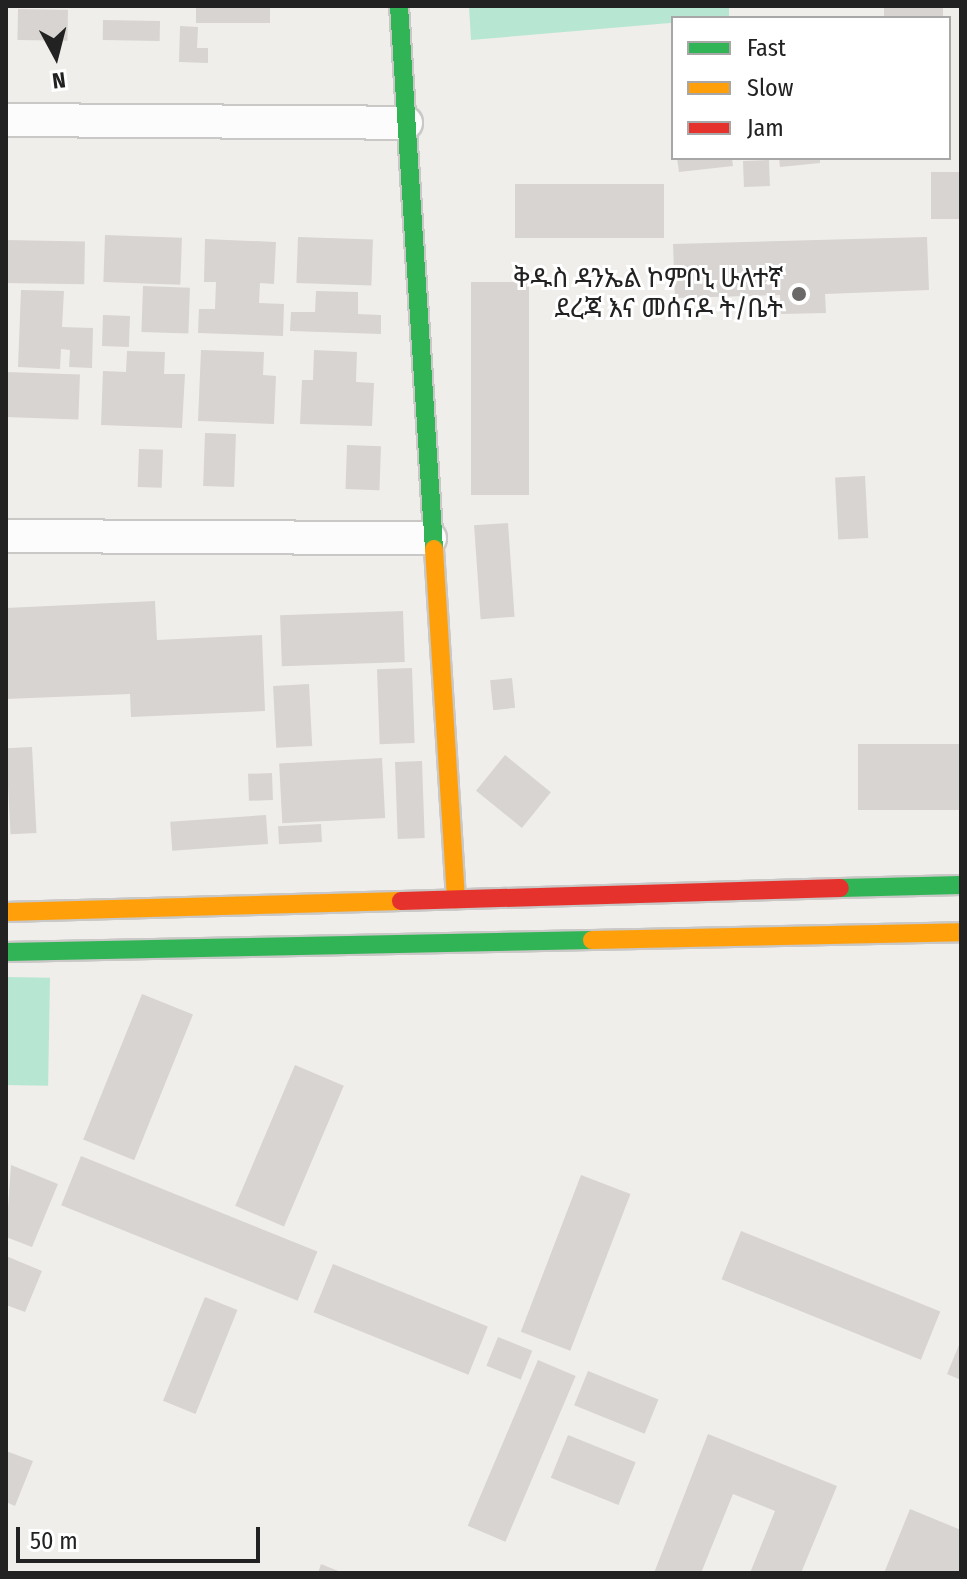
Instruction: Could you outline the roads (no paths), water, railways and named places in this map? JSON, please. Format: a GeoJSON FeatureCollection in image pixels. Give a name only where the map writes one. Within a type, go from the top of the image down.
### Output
{"type":"FeatureCollection","features":[{"type":"Feature","properties":{"kind":"main road"},"geometry":{"type":"LineString","coordinates":[[399,6],[430,538],[456,899]]}},
{"type":"Feature","properties":{"kind":"main road"},"geometry":{"type":"LineString","coordinates":[[6,912],[961,885]]}},
{"type":"Feature","properties":{"kind":"main road"},"geometry":{"type":"LineString","coordinates":[[6,952],[961,932]]}},
{"type":"Feature","properties":{"kind":"street"},"geometry":{"type":"LineString","coordinates":[[6,120],[406,123]]}},
{"type":"Feature","properties":{"kind":"street"},"geometry":{"type":"LineString","coordinates":[[6,534],[430,538]]}},
{"type":"Feature","properties":{"kind":"place","name":"ቅዱስ ዳንኤል ኮምቦኒ ሁለተኛ ደረጃ እና መሰናዶ ት/ቤት"},"geometry":{"type":"Point","coordinates":[799,294]}}]}
